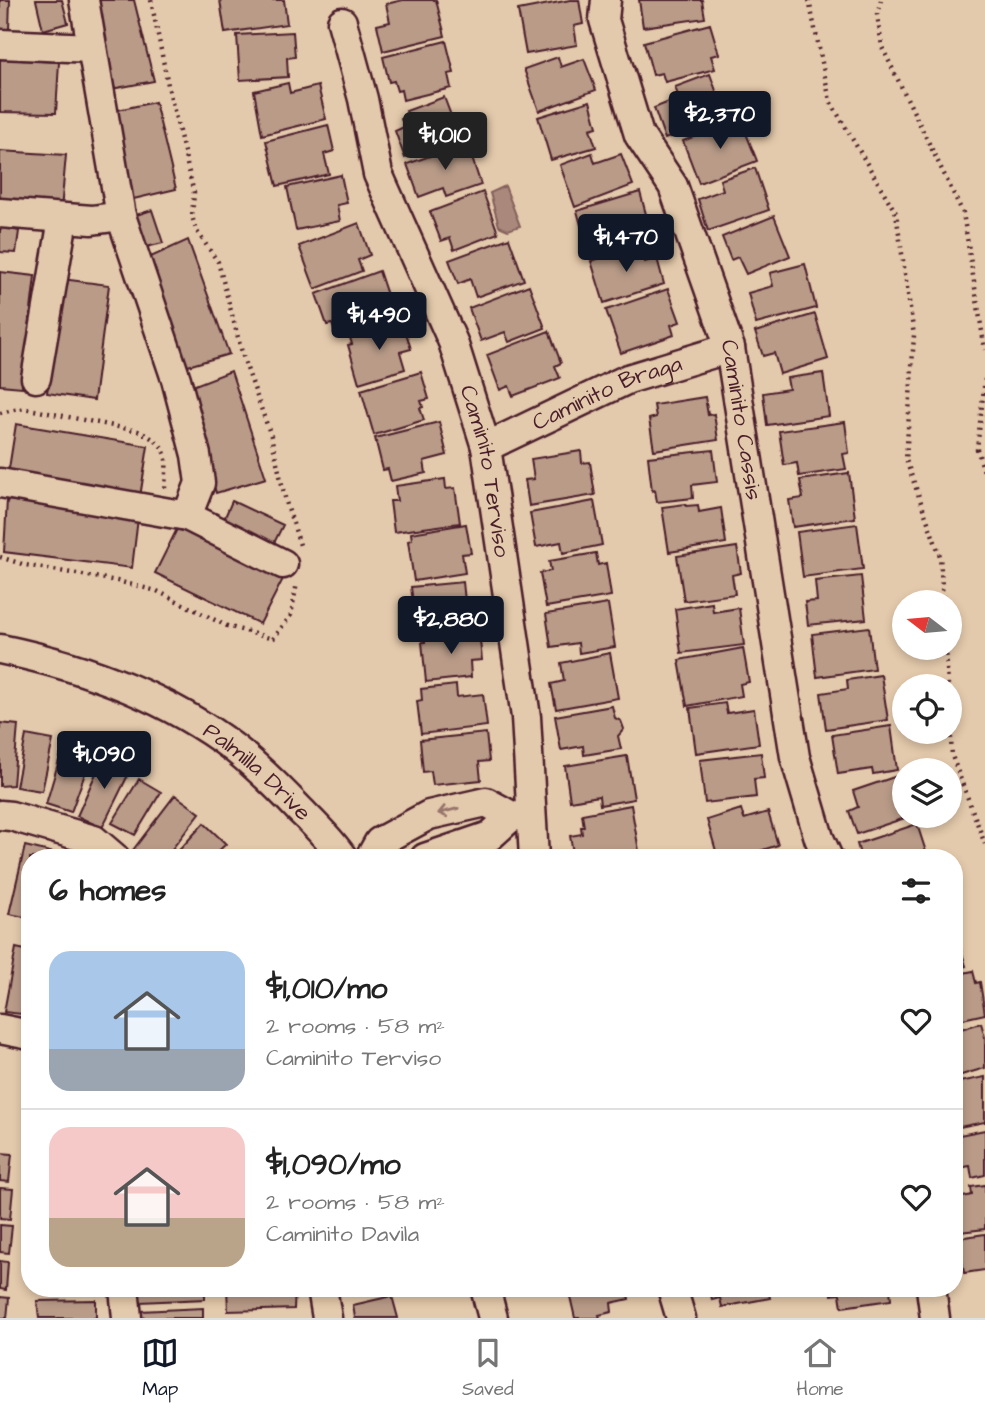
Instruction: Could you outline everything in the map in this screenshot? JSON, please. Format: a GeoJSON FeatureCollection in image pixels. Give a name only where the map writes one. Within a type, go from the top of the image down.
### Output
{"type":"FeatureCollection","features":[{"type":"Feature","properties":{"kind":"street"},"geometry":{"type":"LineString","coordinates":[[84,0],[121,216],[176,379],[196,455],[200,483],[175,513]]}},
{"type":"Feature","properties":{"kind":"street","name":"Caminito Cassis"},"geometry":{"type":"LineString","coordinates":[[606,0],[604,20],[639,135],[673,186],[730,348],[795,757],[824,849]]}},
{"type":"Feature","properties":{"kind":"street","name":"Caminito Terviso"},"geometry":{"type":"LineString","coordinates":[[342,22],[363,99],[377,174],[453,342],[486,446],[526,716],[521,817],[531,849]]}},
{"type":"Feature","properties":{"kind":"street"},"geometry":{"type":"LineString","coordinates":[[0,44],[92,48]]}},
{"type":"Feature","properties":{"kind":"street"},"geometry":{"type":"LineString","coordinates":[[0,214],[92,220],[121,216]]}},
{"type":"Feature","properties":{"kind":"street"},"geometry":{"type":"LineString","coordinates":[[36,379],[63,219]]}},
{"type":"Feature","properties":{"kind":"street","name":"Caminito Braga"},"geometry":{"type":"LineString","coordinates":[[486,446],[628,379],[730,348]]}},
{"type":"Feature","properties":{"kind":"street"},"geometry":{"type":"LineString","coordinates":[[0,483],[175,513],[293,559]]}},
{"type":"Feature","properties":{"kind":"street","name":"Palmilla Drive"},"geometry":{"type":"LineString","coordinates":[[0,649],[35,656],[87,674],[134,692],[191,719],[267,776],[335,849]]}},
{"type":"Feature","properties":{"kind":"street"},"geometry":{"type":"LineString","coordinates":[[375,849],[379,842],[429,815],[486,802],[521,817]]}},
{"type":"Feature","properties":{"kind":"street"},"geometry":{"type":"LineString","coordinates":[[0,815],[94,840],[104,849]]}},
{"type":"Feature","properties":{"kind":"street"},"geometry":{"type":"LineString","coordinates":[[452,849],[490,836],[521,817]]}},
{"type":"Feature","properties":{"kind":"street"},"geometry":{"type":"LineString","coordinates":[[403,829],[411,849]]}},
{"type":"Feature","properties":{"kind":"street"},"geometry":{"type":"LineString","coordinates":[[0,1030],[21,1034]]}},
{"type":"Feature","properties":{"kind":"street"},"geometry":{"type":"LineString","coordinates":[[125,1297],[127,1318]]}},
{"type":"Feature","properties":{"kind":"street"},"geometry":{"type":"LineString","coordinates":[[324,1297],[327,1318]]}},
{"type":"Feature","properties":{"kind":"street"},"geometry":{"type":"LineString","coordinates":[[487,1297],[493,1318]]}},
{"type":"Feature","properties":{"kind":"street"},"geometry":{"type":"LineString","coordinates":[[675,1297],[681,1318]]}},
{"type":"Feature","properties":{"kind":"street"},"geometry":{"type":"LineString","coordinates":[[932,1297],[935,1318]]}},
{"type":"Feature","properties":{"kind":"path"},"geometry":{"type":"LineString","coordinates":[[0,557],[25,565],[158,591],[227,626],[273,639],[291,615],[299,573],[293,559],[286,502],[271,436],[244,360],[218,261],[196,230],[192,216],[194,192],[169,90],[151,0]]}},
{"type":"Feature","properties":{"kind":"path"},"geometry":{"type":"LineString","coordinates":[[881,0],[877,14],[882,47],[963,213],[985,349]]}},
{"type":"Feature","properties":{"kind":"path"},"geometry":{"type":"LineString","coordinates":[[810,1],[830,101],[896,213],[914,335],[906,460],[940,556],[942,590]]}},
{"type":"Feature","properties":{"kind":"path"},"geometry":{"type":"LineString","coordinates":[[985,379],[976,449],[985,475]]}},
{"type":"Feature","properties":{"kind":"path"},"geometry":{"type":"LineString","coordinates":[[0,413],[24,408],[119,426],[151,437],[163,447],[175,513]]}},
{"type":"Feature","properties":{"kind":"path"},"geometry":{"type":"LineString","coordinates":[[951,744],[952,757],[985,844]]}},
{"type":"Feature","properties":{"kind":"shaded area"},"geometry":{"type":"Polygon","coordinates":[[[505,186],[520,226],[508,230],[499,226],[490,193],[505,186]]]}},
{"type":"Feature","properties":{"kind":"building"},"geometry":{"type":"Polygon","coordinates":[[[0,0],[10,0],[9,30],[0,30],[0,0]]]}},
{"type":"Feature","properties":{"kind":"building"},"geometry":{"type":"Polygon","coordinates":[[[36,0],[62,0],[68,23],[43,30],[36,0]]]}},
{"type":"Feature","properties":{"kind":"building"},"geometry":{"type":"Polygon","coordinates":[[[88,0],[134,0],[154,81],[106,90],[88,0]]]}},
{"type":"Feature","properties":{"kind":"building"},"geometry":{"type":"Polygon","coordinates":[[[220,0],[284,0],[287,24],[225,33],[220,0]]]}},
{"type":"Feature","properties":{"kind":"building"},"geometry":{"type":"Polygon","coordinates":[[[403,0],[436,0],[445,36],[383,51],[377,25],[390,22],[386,4],[403,0]]]}},
{"type":"Feature","properties":{"kind":"building"},"geometry":{"type":"Polygon","coordinates":[[[579,0],[583,24],[574,26],[577,45],[526,54],[518,10],[579,0]]]}},
{"type":"Feature","properties":{"kind":"building"},"geometry":{"type":"Polygon","coordinates":[[[639,0],[702,0],[705,18],[643,27],[639,0]]]}},
{"type":"Feature","properties":{"kind":"building"},"geometry":{"type":"Polygon","coordinates":[[[710,24],[719,54],[711,56],[715,69],[665,82],[662,73],[653,75],[644,42],[710,24]]]}},
{"type":"Feature","properties":{"kind":"building"},"geometry":{"type":"Polygon","coordinates":[[[293,32],[295,57],[287,58],[288,77],[240,80],[237,35],[293,32]]]}},
{"type":"Feature","properties":{"kind":"building"},"geometry":{"type":"Polygon","coordinates":[[[446,41],[454,73],[448,74],[451,88],[403,100],[401,90],[397,91],[394,81],[389,82],[383,57],[446,41]]]}},
{"type":"Feature","properties":{"kind":"building"},"geometry":{"type":"Polygon","coordinates":[[[558,57],[561,67],[584,59],[596,90],[539,111],[524,69],[558,57]]]}},
{"type":"Feature","properties":{"kind":"building"},"geometry":{"type":"Polygon","coordinates":[[[0,59],[59,62],[56,113],[0,112],[0,59]]]}},
{"type":"Feature","properties":{"kind":"building"},"geometry":{"type":"Polygon","coordinates":[[[710,74],[725,116],[665,139],[654,108],[679,98],[675,87],[710,74]]]}},
{"type":"Feature","properties":{"kind":"building"},"geometry":{"type":"Polygon","coordinates":[[[288,83],[290,93],[318,86],[326,119],[262,135],[254,91],[288,83]]]}},
{"type":"Feature","properties":{"kind":"building"},"geometry":{"type":"Polygon","coordinates":[[[444,97],[459,137],[405,158],[395,131],[404,127],[401,119],[408,116],[406,111],[444,97]]]}},
{"type":"Feature","properties":{"kind":"building"},"geometry":{"type":"Polygon","coordinates":[[[590,101],[597,127],[590,129],[596,147],[551,160],[538,117],[590,101]]]}},
{"type":"Feature","properties":{"kind":"building"},"geometry":{"type":"Polygon","coordinates":[[[155,102],[176,189],[125,201],[108,112],[155,102]]]}},
{"type":"Feature","properties":{"kind":"building"},"geometry":{"type":"Polygon","coordinates":[[[740,118],[757,161],[699,183],[683,141],[740,118]]]}},
{"type":"Feature","properties":{"kind":"building"},"geometry":{"type":"Polygon","coordinates":[[[328,125],[334,151],[324,154],[329,174],[277,186],[266,141],[328,125]]]}},
{"type":"Feature","properties":{"kind":"building"},"geometry":{"type":"Polygon","coordinates":[[[467,143],[481,185],[446,197],[443,188],[419,197],[407,164],[467,143]]]}},
{"type":"Feature","properties":{"kind":"building"},"geometry":{"type":"Polygon","coordinates":[[[0,151],[66,155],[61,210],[0,201],[0,151]]]}},
{"type":"Feature","properties":{"kind":"building"},"geometry":{"type":"Polygon","coordinates":[[[592,153],[595,163],[621,154],[633,185],[575,207],[560,165],[592,153]]]}},
{"type":"Feature","properties":{"kind":"building"},"geometry":{"type":"Polygon","coordinates":[[[755,168],[769,210],[708,231],[698,199],[723,190],[720,180],[755,168]]]}},
{"type":"Feature","properties":{"kind":"building"},"geometry":{"type":"Polygon","coordinates":[[[341,175],[347,203],[337,205],[340,221],[296,230],[287,187],[341,175]]]}},
{"type":"Feature","properties":{"kind":"building"},"geometry":{"type":"Polygon","coordinates":[[[483,192],[498,233],[454,250],[450,238],[441,241],[430,212],[483,192]]]}},
{"type":"Feature","properties":{"kind":"building"},"geometry":{"type":"Polygon","coordinates":[[[640,192],[647,218],[639,221],[644,238],[598,252],[594,240],[586,243],[577,211],[640,192]]]}},
{"type":"Feature","properties":{"kind":"building"},"geometry":{"type":"Polygon","coordinates":[[[152,210],[163,243],[138,249],[130,217],[152,210]]]}},
{"type":"Feature","properties":{"kind":"building"},"geometry":{"type":"Polygon","coordinates":[[[774,216],[790,256],[746,274],[738,257],[731,260],[722,237],[774,216]]]}},
{"type":"Feature","properties":{"kind":"building"},"geometry":{"type":"Polygon","coordinates":[[[359,223],[370,255],[358,260],[362,271],[315,289],[299,246],[359,223]]]}},
{"type":"Feature","properties":{"kind":"building"},"geometry":{"type":"Polygon","coordinates":[[[0,227],[19,231],[16,253],[0,252],[0,227]]]}},
{"type":"Feature","properties":{"kind":"building"},"geometry":{"type":"Polygon","coordinates":[[[509,238],[524,280],[476,297],[470,279],[458,284],[449,260],[509,238]]]}},
{"type":"Feature","properties":{"kind":"building"},"geometry":{"type":"Polygon","coordinates":[[[188,240],[229,354],[181,368],[144,260],[188,240]]]}},
{"type":"Feature","properties":{"kind":"building"},"geometry":{"type":"Polygon","coordinates":[[[639,246],[645,262],[657,258],[664,284],[604,303],[591,261],[639,246]]]}},
{"type":"Feature","properties":{"kind":"building"},"geometry":{"type":"Polygon","coordinates":[[[805,264],[816,308],[756,324],[748,293],[773,286],[770,273],[805,264]]]}},
{"type":"Feature","properties":{"kind":"building"},"geometry":{"type":"Polygon","coordinates":[[[379,271],[390,304],[367,312],[370,322],[336,335],[332,324],[327,325],[316,294],[379,271]]]}},
{"type":"Feature","properties":{"kind":"building"},"geometry":{"type":"Polygon","coordinates":[[[0,272],[35,276],[22,387],[0,385],[0,272]]]}},
{"type":"Feature","properties":{"kind":"building"},"geometry":{"type":"Polygon","coordinates":[[[62,279],[109,285],[94,400],[47,393],[62,279]]]}},
{"type":"Feature","properties":{"kind":"building"},"geometry":{"type":"Polygon","coordinates":[[[529,285],[545,328],[509,342],[505,332],[481,341],[469,308],[529,285]]]}},
{"type":"Feature","properties":{"kind":"building"},"geometry":{"type":"Polygon","coordinates":[[[668,289],[680,322],[671,325],[674,335],[621,353],[606,310],[668,289]]]}},
{"type":"Feature","properties":{"kind":"building"},"geometry":{"type":"Polygon","coordinates":[[[815,314],[828,359],[780,374],[774,353],[763,356],[755,332],[815,314]]]}},
{"type":"Feature","properties":{"kind":"building"},"geometry":{"type":"Polygon","coordinates":[[[403,323],[411,349],[400,352],[405,369],[359,383],[348,345],[352,344],[350,338],[403,323]]]}},
{"type":"Feature","properties":{"kind":"building"},"geometry":{"type":"Polygon","coordinates":[[[549,331],[561,363],[555,366],[560,378],[513,396],[509,386],[500,390],[487,355],[549,331]]]}},
{"type":"Feature","properties":{"kind":"building"},"geometry":{"type":"Polygon","coordinates":[[[231,371],[266,478],[216,493],[187,388],[231,371]]]}},
{"type":"Feature","properties":{"kind":"building"},"geometry":{"type":"Polygon","coordinates":[[[421,372],[429,399],[421,401],[424,420],[374,435],[361,390],[421,372]]]}},
{"type":"Feature","properties":{"kind":"building"},"geometry":{"type":"Polygon","coordinates":[[[823,373],[829,416],[767,425],[763,393],[789,389],[787,378],[823,373]]]}},
{"type":"Feature","properties":{"kind":"building"},"geometry":{"type":"Polygon","coordinates":[[[705,397],[708,415],[714,414],[718,440],[654,450],[649,419],[656,417],[654,405],[705,397]]]}},
{"type":"Feature","properties":{"kind":"building"},"geometry":{"type":"Polygon","coordinates":[[[439,422],[447,455],[424,461],[426,473],[391,481],[388,469],[383,470],[375,438],[439,422]]]}},
{"type":"Feature","properties":{"kind":"building"},"geometry":{"type":"Polygon","coordinates":[[[845,422],[849,453],[843,454],[846,469],[799,476],[797,463],[784,465],[779,431],[845,422]]]}},
{"type":"Feature","properties":{"kind":"building"},"geometry":{"type":"Polygon","coordinates":[[[16,424],[148,446],[140,497],[8,475],[16,424]]]}},
{"type":"Feature","properties":{"kind":"building"},"geometry":{"type":"Polygon","coordinates":[[[713,450],[717,482],[692,485],[693,498],[657,502],[655,490],[652,491],[648,457],[713,450]]]}},
{"type":"Feature","properties":{"kind":"building"},"geometry":{"type":"Polygon","coordinates":[[[581,451],[582,463],[590,462],[595,495],[529,506],[525,480],[534,479],[531,459],[581,451]]]}},
{"type":"Feature","properties":{"kind":"building"},"geometry":{"type":"Polygon","coordinates":[[[849,473],[855,518],[793,527],[789,500],[803,498],[800,480],[849,473]]]}},
{"type":"Feature","properties":{"kind":"building"},"geometry":{"type":"Polygon","coordinates":[[[445,479],[446,489],[455,488],[460,523],[394,532],[390,501],[397,501],[395,486],[445,479]]]}},
{"type":"Feature","properties":{"kind":"building"},"geometry":{"type":"Polygon","coordinates":[[[7,500],[138,518],[132,568],[4,552],[7,500]]]}},
{"type":"Feature","properties":{"kind":"building"},"geometry":{"type":"Polygon","coordinates":[[[232,501],[283,525],[271,549],[221,526],[232,501]]]}},
{"type":"Feature","properties":{"kind":"building"},"geometry":{"type":"Polygon","coordinates":[[[594,501],[602,545],[563,553],[561,542],[536,547],[530,513],[594,501]]]}},
{"type":"Feature","properties":{"kind":"building"},"geometry":{"type":"Polygon","coordinates":[[[698,505],[699,512],[721,508],[726,543],[669,552],[662,507],[698,505]]]}},
{"type":"Feature","properties":{"kind":"building"},"geometry":{"type":"Polygon","coordinates":[[[180,523],[284,577],[260,624],[155,573],[180,523]]]}},
{"type":"Feature","properties":{"kind":"building"},"geometry":{"type":"Polygon","coordinates":[[[466,524],[471,553],[462,554],[465,573],[414,581],[408,541],[412,540],[411,533],[466,524]]]}},
{"type":"Feature","properties":{"kind":"building"},"geometry":{"type":"Polygon","coordinates":[[[857,524],[863,569],[803,577],[797,532],[857,524]]]}},
{"type":"Feature","properties":{"kind":"building"},"geometry":{"type":"Polygon","coordinates":[[[737,547],[741,573],[732,575],[735,594],[684,601],[677,556],[737,547]]]}},
{"type":"Feature","properties":{"kind":"building"},"geometry":{"type":"Polygon","coordinates":[[[596,553],[598,565],[606,563],[611,596],[546,607],[540,573],[551,571],[549,561],[596,553]]]}},
{"type":"Feature","properties":{"kind":"building"},"geometry":{"type":"Polygon","coordinates":[[[861,576],[866,619],[808,625],[805,602],[817,601],[815,581],[861,576]]]}},
{"type":"Feature","properties":{"kind":"building"},"geometry":{"type":"Polygon","coordinates":[[[463,582],[465,601],[472,600],[475,626],[409,633],[406,604],[413,603],[411,587],[463,582]]]}},
{"type":"Feature","properties":{"kind":"building"},"geometry":{"type":"Polygon","coordinates":[[[712,603],[713,612],[739,608],[744,645],[681,653],[675,609],[712,603]]]}},
{"type":"Feature","properties":{"kind":"building"},"geometry":{"type":"Polygon","coordinates":[[[608,604],[615,647],[579,653],[578,643],[551,647],[546,614],[608,604]]]}},
{"type":"Feature","properties":{"kind":"building"},"geometry":{"type":"Polygon","coordinates":[[[869,627],[874,669],[817,677],[812,634],[869,627]]]}},
{"type":"Feature","properties":{"kind":"building"},"geometry":{"type":"Polygon","coordinates":[[[479,631],[482,660],[470,661],[471,677],[426,682],[422,642],[425,642],[425,637],[479,631]]]}},
{"type":"Feature","properties":{"kind":"building"},"geometry":{"type":"Polygon","coordinates":[[[743,648],[749,682],[740,684],[742,696],[687,706],[679,660],[743,648]]]}},
{"type":"Feature","properties":{"kind":"building"},"geometry":{"type":"Polygon","coordinates":[[[610,653],[618,698],[556,709],[551,684],[564,681],[561,663],[610,653]]]}},
{"type":"Feature","properties":{"kind":"building"},"geometry":{"type":"Polygon","coordinates":[[[881,675],[888,720],[826,729],[821,693],[848,689],[847,680],[881,675]]]}},
{"type":"Feature","properties":{"kind":"building"},"geometry":{"type":"Polygon","coordinates":[[[456,685],[457,697],[483,694],[487,726],[421,734],[417,701],[422,700],[421,689],[456,685]]]}},
{"type":"Feature","properties":{"kind":"building"},"geometry":{"type":"Polygon","coordinates":[[[725,703],[727,713],[754,709],[759,744],[696,753],[690,708],[725,703]]]}},
{"type":"Feature","properties":{"kind":"building"},"geometry":{"type":"Polygon","coordinates":[[[612,706],[615,718],[621,721],[624,729],[618,736],[621,749],[584,755],[583,746],[561,750],[555,716],[612,706]]]}},
{"type":"Feature","properties":{"kind":"building"},"geometry":{"type":"Polygon","coordinates":[[[0,723],[18,725],[13,785],[0,786],[0,723]]]}},
{"type":"Feature","properties":{"kind":"building"},"geometry":{"type":"Polygon","coordinates":[[[891,726],[895,758],[892,758],[892,771],[873,774],[872,769],[838,774],[832,735],[891,726]]]}},
{"type":"Feature","properties":{"kind":"building"},"geometry":{"type":"Polygon","coordinates":[[[486,733],[489,761],[479,762],[481,780],[433,785],[431,771],[423,772],[420,740],[486,733]]]}},
{"type":"Feature","properties":{"kind":"building"},"geometry":{"type":"Polygon","coordinates":[[[26,735],[53,740],[42,791],[16,787],[26,735]]]}},
{"type":"Feature","properties":{"kind":"building"},"geometry":{"type":"Polygon","coordinates":[[[65,740],[94,749],[71,812],[46,804],[65,740]]]}},
{"type":"Feature","properties":{"kind":"building"},"geometry":{"type":"Polygon","coordinates":[[[761,753],[764,778],[754,779],[756,797],[705,803],[700,760],[761,753]]]}},
{"type":"Feature","properties":{"kind":"building"},"geometry":{"type":"Polygon","coordinates":[[[104,755],[132,767],[102,828],[77,816],[104,755]]]}},
{"type":"Feature","properties":{"kind":"building"},"geometry":{"type":"Polygon","coordinates":[[[627,756],[634,799],[600,805],[599,796],[570,801],[565,766],[627,756]]]}},
{"type":"Feature","properties":{"kind":"building"},"geometry":{"type":"Polygon","coordinates":[[[892,778],[892,822],[857,834],[849,811],[858,807],[853,791],[892,778]]]}},
{"type":"Feature","properties":{"kind":"building"},"geometry":{"type":"Polygon","coordinates":[[[139,779],[161,792],[135,835],[112,823],[139,779]]]}},
{"type":"Feature","properties":{"kind":"building"},"geometry":{"type":"Polygon","coordinates":[[[175,795],[200,813],[172,849],[134,849],[175,795]]]}},
{"type":"Feature","properties":{"kind":"building"},"geometry":{"type":"Polygon","coordinates":[[[631,805],[639,849],[572,849],[570,836],[582,834],[582,814],[631,805]]]}},
{"type":"Feature","properties":{"kind":"building"},"geometry":{"type":"Polygon","coordinates":[[[741,809],[744,819],[768,812],[778,845],[766,849],[715,849],[707,820],[741,809]]]}},
{"type":"Feature","properties":{"kind":"building"},"geometry":{"type":"Polygon","coordinates":[[[204,823],[226,844],[221,849],[180,849],[204,823]]]}},
{"type":"Feature","properties":{"kind":"building"},"geometry":{"type":"Polygon","coordinates":[[[905,828],[918,828],[925,849],[858,849],[857,844],[905,828]]]}},
{"type":"Feature","properties":{"kind":"building"},"geometry":{"type":"Polygon","coordinates":[[[21,863],[21,916],[9,914],[21,863]]]}},
{"type":"Feature","properties":{"kind":"building"},"geometry":{"type":"Polygon","coordinates":[[[16,948],[21,949],[21,1014],[4,1012],[16,948]]]}},
{"type":"Feature","properties":{"kind":"building"},"geometry":{"type":"Polygon","coordinates":[[[973,971],[976,983],[980,982],[985,1014],[963,1019],[963,973],[973,971]]]}},
{"type":"Feature","properties":{"kind":"building"},"geometry":{"type":"Polygon","coordinates":[[[981,1023],[985,1037],[985,1068],[963,1075],[963,1028],[981,1023]]]}},
{"type":"Feature","properties":{"kind":"building"},"geometry":{"type":"Polygon","coordinates":[[[985,1077],[985,1122],[963,1126],[963,1081],[985,1077]]]}},
{"type":"Feature","properties":{"kind":"building"},"geometry":{"type":"Polygon","coordinates":[[[985,1130],[985,1175],[972,1178],[970,1166],[963,1167],[963,1134],[985,1130]]]}},
{"type":"Feature","properties":{"kind":"building"},"geometry":{"type":"Polygon","coordinates":[[[0,1153],[12,1154],[9,1182],[0,1181],[0,1153]]]}},
{"type":"Feature","properties":{"kind":"building"},"geometry":{"type":"Polygon","coordinates":[[[985,1185],[985,1229],[963,1232],[963,1197],[972,1195],[971,1187],[985,1185]]]}},
{"type":"Feature","properties":{"kind":"building"},"geometry":{"type":"Polygon","coordinates":[[[0,1188],[13,1189],[10,1219],[0,1218],[0,1188]]]}},
{"type":"Feature","properties":{"kind":"building"},"geometry":{"type":"Polygon","coordinates":[[[0,1225],[12,1226],[9,1253],[0,1252],[0,1225]]]}},
{"type":"Feature","properties":{"kind":"building"},"geometry":{"type":"Polygon","coordinates":[[[985,1234],[985,1270],[964,1273],[963,1237],[985,1234]]]}},
{"type":"Feature","properties":{"kind":"building"},"geometry":{"type":"Polygon","coordinates":[[[0,1261],[8,1262],[6,1290],[0,1289],[0,1261]]]}},
{"type":"Feature","properties":{"kind":"building"},"geometry":{"type":"Polygon","coordinates":[[[0,1297],[9,1298],[7,1318],[0,1318],[0,1297]]]}},
{"type":"Feature","properties":{"kind":"building"},"geometry":{"type":"Polygon","coordinates":[[[140,1297],[205,1297],[205,1299],[140,1302],[140,1297]]]}},
{"type":"Feature","properties":{"kind":"building"},"geometry":{"type":"Polygon","coordinates":[[[227,1297],[295,1297],[294,1309],[228,1311],[227,1297]]]}},
{"type":"Feature","properties":{"kind":"building"},"geometry":{"type":"Polygon","coordinates":[[[392,1297],[398,1318],[355,1318],[353,1305],[392,1297]]]}},
{"type":"Feature","properties":{"kind":"building"},"geometry":{"type":"Polygon","coordinates":[[[570,1297],[629,1297],[611,1303],[612,1312],[599,1315],[600,1318],[575,1318],[570,1297]]]}},
{"type":"Feature","properties":{"kind":"building"},"geometry":{"type":"Polygon","coordinates":[[[712,1297],[770,1298],[722,1307],[720,1298],[712,1300],[712,1297]]]}},
{"type":"Feature","properties":{"kind":"building"},"geometry":{"type":"Polygon","coordinates":[[[840,1297],[891,1297],[891,1300],[842,1307],[840,1297]]]}},
{"type":"Feature","properties":{"kind":"building"},"geometry":{"type":"Polygon","coordinates":[[[96,1300],[96,1318],[39,1318],[37,1301],[96,1300]]]}},
{"type":"Feature","properties":{"kind":"building"},"geometry":{"type":"Polygon","coordinates":[[[203,1308],[203,1318],[141,1318],[140,1311],[203,1308]]]}}]}
